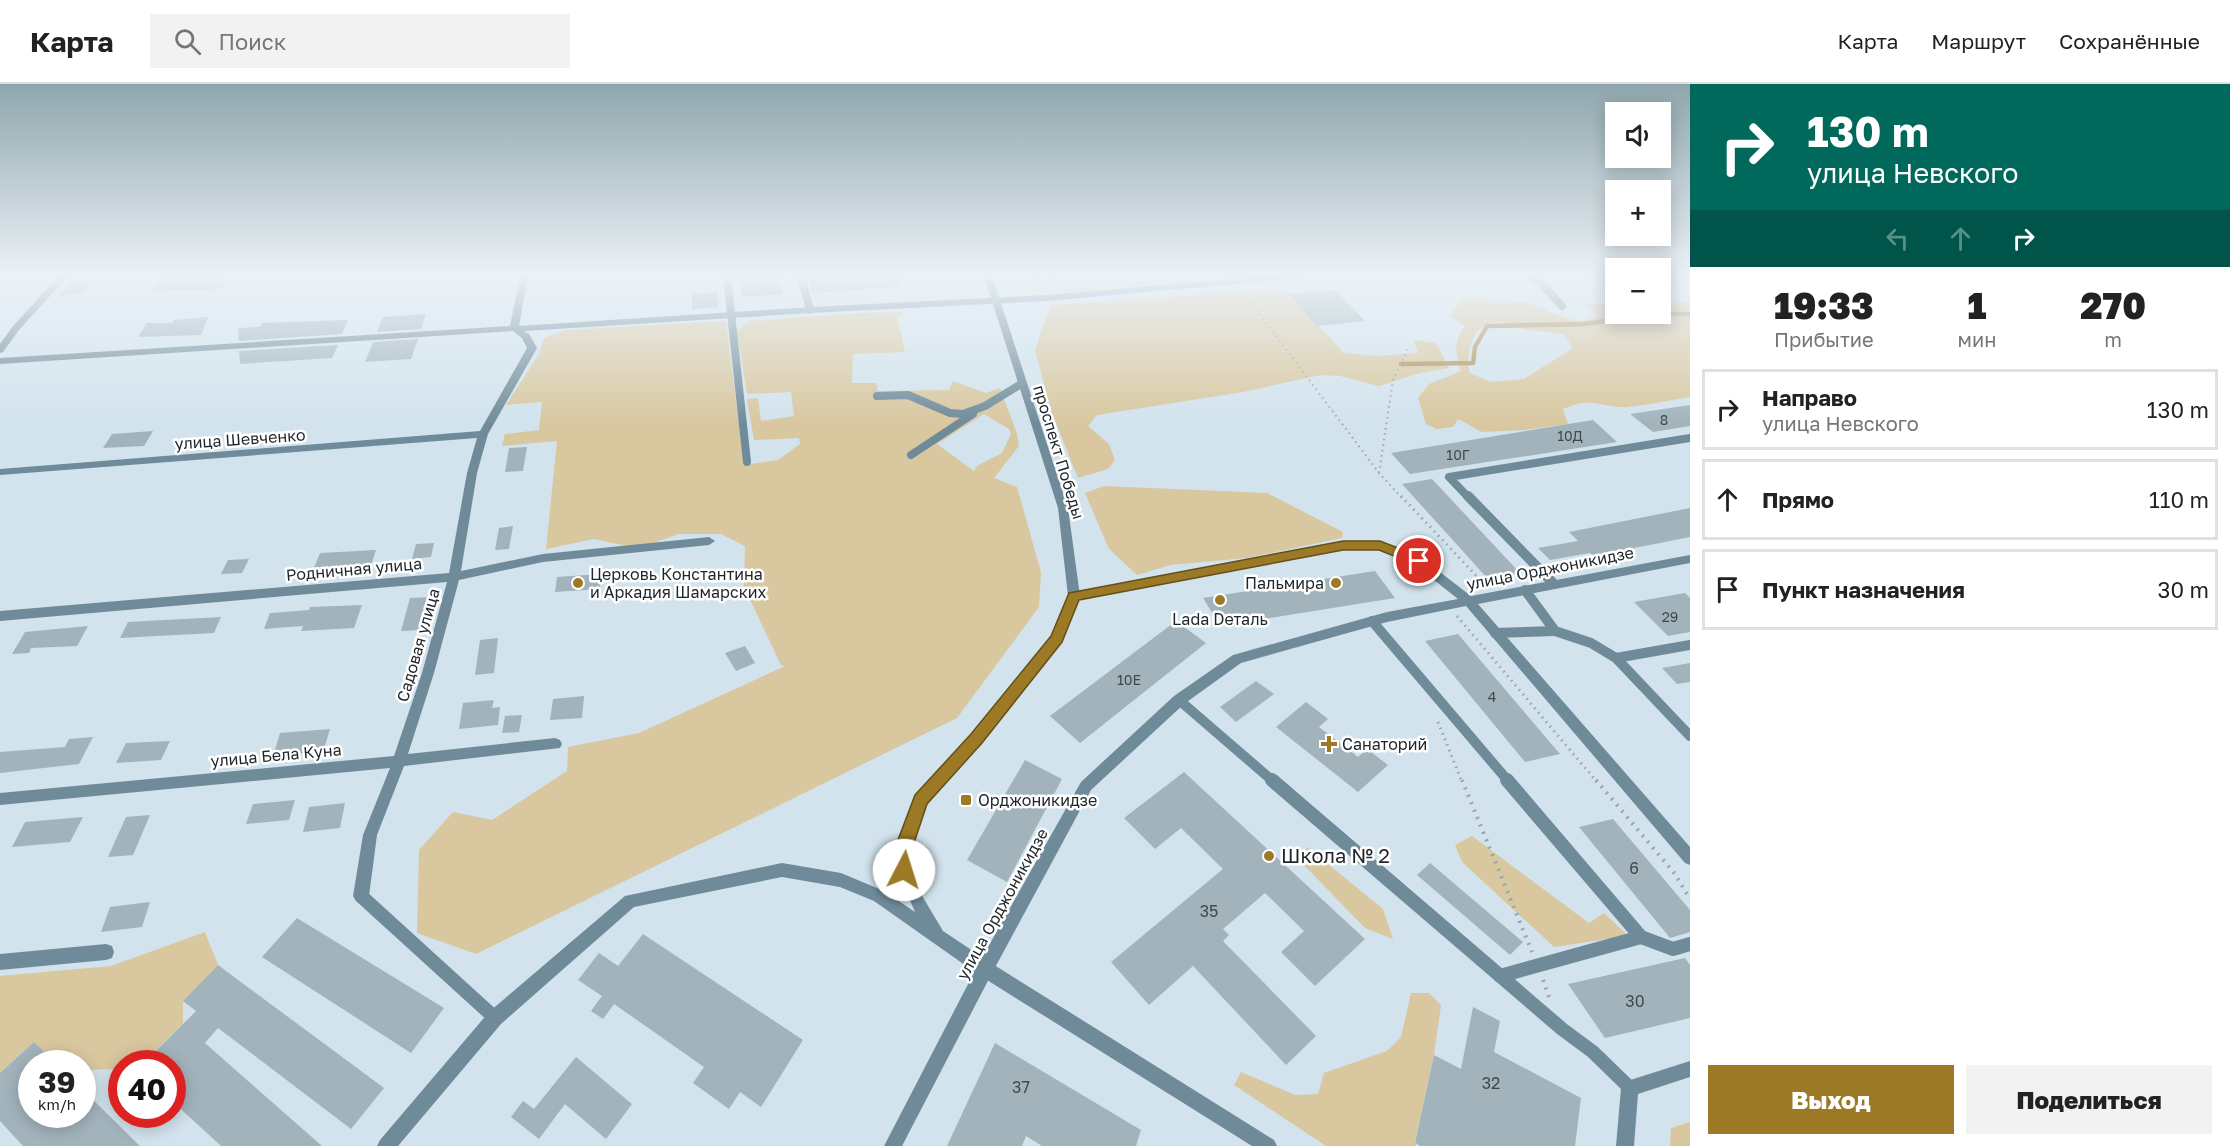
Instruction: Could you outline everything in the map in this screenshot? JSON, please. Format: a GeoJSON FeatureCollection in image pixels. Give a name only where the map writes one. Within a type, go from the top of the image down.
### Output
{"type":"FeatureCollection","features":[{"type":"Feature","properties":{"kind":"street"},"geometry":{"type":"LineString","coordinates":[[0,350],[18,326]]}},
{"type":"Feature","properties":{"kind":"street"},"geometry":{"type":"LineString","coordinates":[[0,361],[555,326]]}},
{"type":"Feature","properties":{"kind":"street","name":"проспект Победы"},"geometry":{"type":"LineString","coordinates":[[939,937],[915,898],[904,870],[906,840],[921,800],[977,738],[1057,638],[1074,596],[1063,508],[1003,326]]}},
{"type":"Feature","properties":{"kind":"street","name":"Садовая улица"},"geometry":{"type":"LineString","coordinates":[[361,896],[370,836],[399,761],[428,674],[454,577],[472,473],[483,434],[532,348],[526,336],[514,328]]}},
{"type":"Feature","properties":{"kind":"street","name":"улица Шевченко"},"geometry":{"type":"LineString","coordinates":[[0,472],[483,434]]}},
{"type":"Feature","properties":{"kind":"street","name":"Родничная улица"},"geometry":{"type":"LineString","coordinates":[[0,616],[454,577],[543,558],[710,542]]}},
{"type":"Feature","properties":{"kind":"street"},"geometry":{"type":"LineString","coordinates":[[1074,596],[1343,545],[1380,546],[1419,561],[1467,600],[1690,858]]}},
{"type":"Feature","properties":{"kind":"street","name":"улица Орджоникидзе"},"geometry":{"type":"LineString","coordinates":[[893,1146],[985,969],[1086,786],[1179,699],[1237,659],[1372,621],[1467,600],[1690,559]]}},
{"type":"Feature","properties":{"kind":"street","name":"улица Бела Куна"},"geometry":{"type":"LineString","coordinates":[[0,799],[555,744]]}},
{"type":"Feature","properties":{"kind":"street"},"geometry":{"type":"LineString","coordinates":[[386,1146],[495,1018],[630,901],[782,870],[841,880],[879,896],[985,969],[1268,1146]]}},
{"type":"Feature","properties":{"kind":"street"},"geometry":{"type":"LineString","coordinates":[[0,962],[106,952]]}},
{"type":"Feature","properties":{"kind":"street"},"geometry":{"type":"LineString","coordinates":[[1625,1146],[1630,1088],[1690,1069]]}},
{"type":"Feature","properties":{"kind":"lane"},"geometry":{"type":"LineString","coordinates":[[733,326],[747,462]]}},
{"type":"Feature","properties":{"kind":"lane"},"geometry":{"type":"LineString","coordinates":[[911,455],[1021,384]]}},
{"type":"Feature","properties":{"kind":"lane"},"geometry":{"type":"LineString","coordinates":[[877,396],[908,395],[963,414],[985,406]]}},
{"type":"Feature","properties":{"kind":"lane"},"geometry":{"type":"LineString","coordinates":[[1554,584],[1449,477],[1690,438]]}},
{"type":"Feature","properties":{"kind":"lane"},"geometry":{"type":"LineString","coordinates":[[1525,590],[1556,631]]}},
{"type":"Feature","properties":{"kind":"lane"},"geometry":{"type":"LineString","coordinates":[[1372,621],[1641,937],[1673,949],[1690,944]]}},
{"type":"Feature","properties":{"kind":"lane"},"geometry":{"type":"LineString","coordinates":[[1496,633],[1556,631],[1591,643],[1616,658],[1690,736]]}},
{"type":"Feature","properties":{"kind":"lane"},"geometry":{"type":"LineString","coordinates":[[1616,658],[1690,645]]}},
{"type":"Feature","properties":{"kind":"lane"},"geometry":{"type":"LineString","coordinates":[[1179,699],[1562,1029],[1593,1052],[1630,1088]]}},
{"type":"Feature","properties":{"kind":"lane"},"geometry":{"type":"LineString","coordinates":[[361,896],[495,1018]]}},
{"type":"Feature","properties":{"kind":"lane"},"geometry":{"type":"LineString","coordinates":[[1500,976],[1641,937]]}},
{"type":"Feature","properties":{"kind":"path"},"geometry":{"type":"LineString","coordinates":[[1263,326],[1379,473],[1494,596]]}},
{"type":"Feature","properties":{"kind":"path"},"geometry":{"type":"LineString","coordinates":[[1379,473],[1393,380],[1408,348]]}},
{"type":"Feature","properties":{"kind":"path"},"geometry":{"type":"LineString","coordinates":[[1447,605],[1675,874],[1690,899]]}},
{"type":"Feature","properties":{"kind":"path"},"geometry":{"type":"LineString","coordinates":[[1438,722],[1562,1029]]}},
{"type":"Feature","properties":{"kind":"shaded area"},"geometry":{"type":"Polygon","coordinates":[[[645,326],[727,326],[744,465],[778,460],[800,444],[799,438],[754,440],[747,399],[758,398],[761,421],[794,416],[791,392],[747,394],[737,331],[744,326],[899,326],[905,352],[853,354],[852,383],[876,383],[878,391],[949,390],[953,381],[986,393],[1000,388],[1017,434],[1019,446],[994,478],[1017,487],[1041,572],[1039,607],[957,718],[476,954],[417,933],[419,850],[453,812],[492,820],[567,771],[568,747],[639,733],[785,666],[781,665],[744,587],[745,546],[721,534],[679,534],[653,543],[626,546],[594,539],[546,549],[557,441],[502,446],[505,434],[539,430],[542,402],[506,405],[539,354],[544,338],[566,330],[645,326]],[[984,414],[937,444],[974,471],[977,466],[1002,453],[1011,434],[1009,429],[984,414]]]}},
{"type":"Feature","properties":{"kind":"shaded area"},"geometry":{"type":"Polygon","coordinates":[[[1043,326],[1318,326],[1344,353],[1378,356],[1418,353],[1414,340],[1436,343],[1449,368],[1420,373],[1379,386],[1340,376],[1321,375],[1243,392],[1097,415],[1088,426],[1109,444],[1115,460],[1108,469],[1078,478],[1053,416],[1035,351],[1043,326]]]}},
{"type":"Feature","properties":{"kind":"shaded area"},"geometry":{"type":"Polygon","coordinates":[[[1464,326],[1485,326],[1474,336],[1468,361],[1470,373],[1491,382],[1524,379],[1573,348],[1563,334],[1511,326],[1690,326],[1690,397],[1628,407],[1583,403],[1563,409],[1568,424],[1524,430],[1482,432],[1458,419],[1453,427],[1437,429],[1426,424],[1418,398],[1429,384],[1461,371],[1456,347],[1464,326]]]}},
{"type":"Feature","properties":{"kind":"shaded area"},"geometry":{"type":"Polygon","coordinates":[[[1104,486],[1267,493],[1343,532],[1342,538],[1247,558],[1171,565],[1137,575],[1109,549],[1085,493],[1104,486]]]}},
{"type":"Feature","properties":{"kind":"shaded area"},"geometry":{"type":"Polygon","coordinates":[[[1472,836],[1589,923],[1604,913],[1628,936],[1554,947],[1462,862],[1455,845],[1472,836]]]}},
{"type":"Feature","properties":{"kind":"shaded area"},"geometry":{"type":"Polygon","coordinates":[[[1307,847],[1383,909],[1393,939],[1365,928],[1300,861],[1307,847]]]}},
{"type":"Feature","properties":{"kind":"shaded area"},"geometry":{"type":"Polygon","coordinates":[[[205,932],[218,965],[183,1001],[183,1024],[156,1050],[108,1050],[108,1069],[96,1070],[96,1050],[43,1050],[34,1042],[25,1050],[18,1050],[18,1057],[0,1073],[0,976],[111,966],[205,932]]]}},
{"type":"Feature","properties":{"kind":"shaded area"},"geometry":{"type":"Polygon","coordinates":[[[1411,993],[1429,993],[1441,1005],[1434,1055],[1416,1146],[1326,1146],[1234,1085],[1241,1072],[1295,1095],[1318,1094],[1324,1073],[1387,1051],[1401,1037],[1411,993]]]}},
{"type":"Feature","properties":{"kind":"shaded area"},"geometry":{"type":"Polygon","coordinates":[[[1690,1122],[1690,1146],[1670,1146],[1671,1128],[1690,1122]]]}},
{"type":"Feature","properties":{"kind":"building"},"geometry":{"type":"Polygon","coordinates":[[[145,326],[205,326],[201,335],[138,337],[145,326]]]}},
{"type":"Feature","properties":{"kind":"building"},"geometry":{"type":"Polygon","coordinates":[[[346,326],[342,334],[239,341],[238,328],[346,326]]]}},
{"type":"Feature","properties":{"kind":"building"},"geometry":{"type":"Polygon","coordinates":[[[380,326],[422,326],[421,329],[377,332],[380,326]]]}},
{"type":"Feature","properties":{"kind":"building"},"geometry":{"type":"Polygon","coordinates":[[[418,339],[411,359],[365,362],[373,342],[418,339]]]}},
{"type":"Feature","properties":{"kind":"building"},"geometry":{"type":"Polygon","coordinates":[[[338,345],[332,358],[240,364],[239,351],[338,345]]]}},
{"type":"Feature","properties":{"kind":"building"},"geometry":{"type":"Polygon","coordinates":[[[1690,405],[1690,426],[1653,432],[1630,414],[1690,405]]]}},
{"type":"Feature","properties":{"kind":"building"},"geometry":{"type":"Polygon","coordinates":[[[1593,420],[1617,442],[1410,474],[1391,453],[1593,420]]]}},
{"type":"Feature","properties":{"kind":"building"},"geometry":{"type":"Polygon","coordinates":[[[153,431],[144,446],[103,448],[112,434],[153,431]]]}},
{"type":"Feature","properties":{"kind":"building"},"geometry":{"type":"Polygon","coordinates":[[[527,447],[523,471],[505,472],[509,448],[527,447]]]}},
{"type":"Feature","properties":{"kind":"building"},"geometry":{"type":"Polygon","coordinates":[[[1432,479],[1520,573],[1488,579],[1402,484],[1432,479]]]}},
{"type":"Feature","properties":{"kind":"building"},"geometry":{"type":"Polygon","coordinates":[[[1690,508],[1690,537],[1594,556],[1590,553],[1550,560],[1538,548],[1578,541],[1569,532],[1690,508]]]}},
{"type":"Feature","properties":{"kind":"building"},"geometry":{"type":"Polygon","coordinates":[[[513,526],[509,549],[495,550],[499,528],[513,526]]]}},
{"type":"Feature","properties":{"kind":"building"},"geometry":{"type":"Polygon","coordinates":[[[434,543],[431,557],[412,559],[416,544],[434,543]]]}},
{"type":"Feature","properties":{"kind":"building"},"geometry":{"type":"Polygon","coordinates":[[[376,550],[371,565],[314,568],[320,553],[376,550]]]}},
{"type":"Feature","properties":{"kind":"building"},"geometry":{"type":"Polygon","coordinates":[[[249,559],[242,573],[221,574],[228,560],[249,559]]]}},
{"type":"Feature","properties":{"kind":"building"},"geometry":{"type":"Polygon","coordinates":[[[1375,571],[1395,598],[1220,626],[1203,598],[1375,571]]]}},
{"type":"Feature","properties":{"kind":"building","name":"Церковь Константина и Аркадия Шамарских"},"geometry":{"type":"Polygon","coordinates":[[[601,574],[600,589],[555,592],[557,577],[601,574]]]}},
{"type":"Feature","properties":{"kind":"building"},"geometry":{"type":"Polygon","coordinates":[[[1685,593],[1690,598],[1690,632],[1668,636],[1634,602],[1685,593]]]}},
{"type":"Feature","properties":{"kind":"building"},"geometry":{"type":"Polygon","coordinates":[[[429,597],[421,630],[401,631],[410,598],[429,597]]]}},
{"type":"Feature","properties":{"kind":"building"},"geometry":{"type":"Polygon","coordinates":[[[362,605],[354,628],[301,631],[303,626],[264,629],[270,613],[309,610],[310,607],[362,605]]]}},
{"type":"Feature","properties":{"kind":"building"},"geometry":{"type":"Polygon","coordinates":[[[221,617],[214,633],[120,638],[128,622],[221,617]]]}},
{"type":"Feature","properties":{"kind":"building"},"geometry":{"type":"Polygon","coordinates":[[[1176,621],[1206,643],[1080,743],[1050,716],[1176,621]]]}},
{"type":"Feature","properties":{"kind":"building"},"geometry":{"type":"Polygon","coordinates":[[[88,626],[77,646],[31,648],[29,653],[12,654],[25,632],[88,626]]]}},
{"type":"Feature","properties":{"kind":"building"},"geometry":{"type":"Polygon","coordinates":[[[1458,634],[1560,754],[1525,762],[1425,641],[1458,634]]]}},
{"type":"Feature","properties":{"kind":"building"},"geometry":{"type":"Polygon","coordinates":[[[498,638],[494,673],[475,675],[480,640],[498,638]]]}},
{"type":"Feature","properties":{"kind":"building"},"geometry":{"type":"Polygon","coordinates":[[[745,646],[755,663],[736,671],[725,653],[745,646]]]}},
{"type":"Feature","properties":{"kind":"building"},"geometry":{"type":"Polygon","coordinates":[[[1690,663],[1690,682],[1677,684],[1662,668],[1690,663]]]}},
{"type":"Feature","properties":{"kind":"building"},"geometry":{"type":"Polygon","coordinates":[[[1256,681],[1274,694],[1236,722],[1220,707],[1256,681]]]}},
{"type":"Feature","properties":{"kind":"building"},"geometry":{"type":"Polygon","coordinates":[[[584,696],[582,718],[550,720],[553,699],[584,696]]]}},
{"type":"Feature","properties":{"kind":"building"},"geometry":{"type":"Polygon","coordinates":[[[494,700],[492,708],[500,707],[498,725],[459,729],[463,703],[494,700]]]}},
{"type":"Feature","properties":{"kind":"building"},"geometry":{"type":"Polygon","coordinates":[[[1306,702],[1328,719],[1319,727],[1358,757],[1367,749],[1388,765],[1358,792],[1276,727],[1306,702]]]}},
{"type":"Feature","properties":{"kind":"building"},"geometry":{"type":"Polygon","coordinates":[[[522,715],[519,732],[502,733],[505,716],[522,715]]]}},
{"type":"Feature","properties":{"kind":"building"},"geometry":{"type":"Polygon","coordinates":[[[330,729],[323,752],[273,756],[280,733],[330,729]]]}},
{"type":"Feature","properties":{"kind":"building"},"geometry":{"type":"Polygon","coordinates":[[[93,737],[79,764],[0,773],[0,752],[65,747],[69,739],[93,737]]]}},
{"type":"Feature","properties":{"kind":"building"},"geometry":{"type":"Polygon","coordinates":[[[170,741],[161,760],[116,763],[126,743],[170,741]]]}},
{"type":"Feature","properties":{"kind":"building"},"geometry":{"type":"Polygon","coordinates":[[[1025,760],[1062,779],[1007,882],[967,860],[1025,760]]]}},
{"type":"Feature","properties":{"kind":"building"},"geometry":{"type":"Polygon","coordinates":[[[1184,772],[1365,939],[1315,986],[1281,952],[1304,931],[1265,893],[1223,929],[1229,935],[1223,941],[1316,1036],[1286,1065],[1193,966],[1149,1005],[1111,962],[1223,869],[1181,828],[1155,849],[1124,818],[1184,772]]]}},
{"type":"Feature","properties":{"kind":"building"},"geometry":{"type":"Polygon","coordinates":[[[295,800],[289,820],[246,824],[253,804],[295,800]]]}},
{"type":"Feature","properties":{"kind":"building"},"geometry":{"type":"Polygon","coordinates":[[[345,803],[340,828],[303,832],[309,807],[345,803]]]}},
{"type":"Feature","properties":{"kind":"building"},"geometry":{"type":"Polygon","coordinates":[[[150,815],[133,855],[108,857],[126,817],[150,815]]]}},
{"type":"Feature","properties":{"kind":"building"},"geometry":{"type":"Polygon","coordinates":[[[83,817],[70,842],[12,847],[25,822],[83,817]]]}},
{"type":"Feature","properties":{"kind":"building"},"geometry":{"type":"Polygon","coordinates":[[[1613,819],[1690,910],[1690,932],[1670,938],[1579,827],[1613,819]]]}},
{"type":"Feature","properties":{"kind":"building"},"geometry":{"type":"Polygon","coordinates":[[[1430,863],[1523,942],[1510,955],[1417,875],[1430,863]]]}},
{"type":"Feature","properties":{"kind":"building"},"geometry":{"type":"Polygon","coordinates":[[[150,902],[142,927],[101,932],[110,907],[150,902]]]}},
{"type":"Feature","properties":{"kind":"building"},"geometry":{"type":"Polygon","coordinates":[[[297,918],[444,1008],[411,1053],[262,957],[297,918]]]}},
{"type":"Feature","properties":{"kind":"building"},"geometry":{"type":"Polygon","coordinates":[[[643,934],[803,1040],[761,1107],[740,1092],[729,1109],[693,1083],[704,1067],[614,1004],[603,1019],[591,1011],[602,996],[578,980],[599,953],[618,966],[643,934]]]}},
{"type":"Feature","properties":{"kind":"building"},"geometry":{"type":"Polygon","coordinates":[[[1685,958],[1690,965],[1690,1018],[1605,1038],[1568,984],[1685,958]]]}},
{"type":"Feature","properties":{"kind":"building"},"geometry":{"type":"Polygon","coordinates":[[[218,965],[384,1088],[351,1129],[218,1028],[205,1043],[322,1146],[221,1146],[186,1114],[186,1050],[157,1050],[196,1011],[183,1001],[218,965]]]}},
{"type":"Feature","properties":{"kind":"building"},"geometry":{"type":"Polygon","coordinates":[[[1473,1007],[1500,1021],[1494,1052],[1581,1098],[1575,1146],[1420,1146],[1415,1143],[1434,1055],[1461,1069],[1473,1007]]]}},
{"type":"Feature","properties":{"kind":"building"},"geometry":{"type":"Polygon","coordinates":[[[34,1042],[42,1050],[25,1050],[34,1042]]]}},
{"type":"Feature","properties":{"kind":"building"},"geometry":{"type":"Polygon","coordinates":[[[995,1043],[1141,1130],[1136,1146],[1042,1146],[1026,1136],[1022,1146],[947,1146],[995,1043]]]}},
{"type":"Feature","properties":{"kind":"building"},"geometry":{"type":"Polygon","coordinates":[[[18,1057],[18,1128],[96,1128],[96,1103],[108,1115],[108,1128],[122,1128],[140,1146],[23,1146],[0,1121],[0,1073],[18,1057]]]}},
{"type":"Feature","properties":{"kind":"building"},"geometry":{"type":"Polygon","coordinates":[[[576,1057],[632,1104],[606,1139],[565,1104],[539,1139],[511,1117],[523,1101],[534,1109],[576,1057]]]}},
{"type":"Feature","properties":{"kind":"waterway"},"geometry":{"type":"LineString","coordinates":[[1401,364],[1473,363],[1475,347],[1487,326],[1508,326]]}},
{"type":"Feature","properties":{"kind":"place","name":"Церковь Константина и Аркадия Шамарских"},"geometry":{"type":"Point","coordinates":[578,583]}},
{"type":"Feature","properties":{"kind":"place","name":"Пальмира"},"geometry":{"type":"Point","coordinates":[1336,583]}},
{"type":"Feature","properties":{"kind":"place","name":"Lada Dеталь"},"geometry":{"type":"Point","coordinates":[1220,600]}},
{"type":"Feature","properties":{"kind":"place","name":"Санаторий"},"geometry":{"type":"Point","coordinates":[1329,744]}},
{"type":"Feature","properties":{"kind":"place","name":"Орджоникидзе"},"geometry":{"type":"Point","coordinates":[966,800]}},
{"type":"Feature","properties":{"kind":"place","name":"Школа № 2"},"geometry":{"type":"Point","coordinates":[1269,856]}},
{"type":"Feature","properties":{"kind":"route"},"geometry":{"type":"LineString","coordinates":[[904,870],[906,840],[921,800],[977,738],[1057,638],[1074,596],[1343,545],[1380,546],[1419,561]]}}]}
